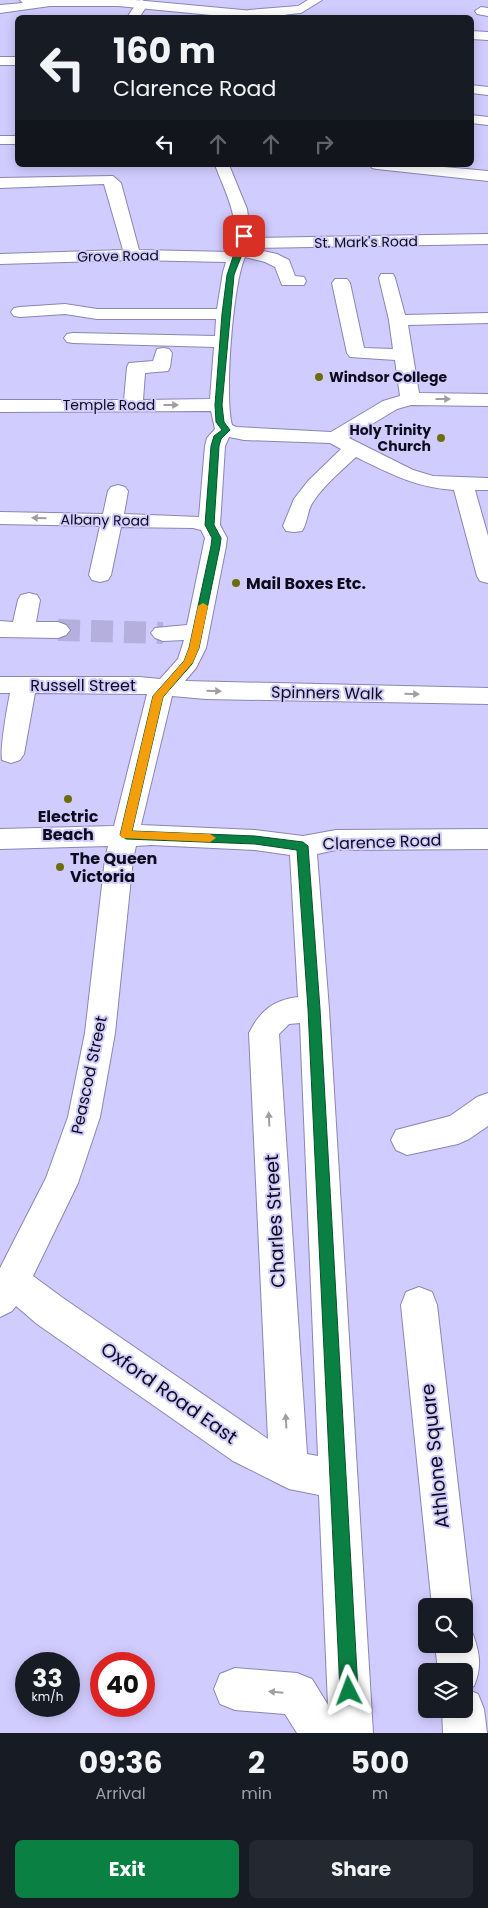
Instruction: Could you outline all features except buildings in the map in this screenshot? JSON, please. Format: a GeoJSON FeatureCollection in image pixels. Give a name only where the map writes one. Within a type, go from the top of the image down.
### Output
{"type":"FeatureCollection","features":[{"type":"Feature","properties":{"kind":"street"},"geometry":{"type":"LineString","coordinates":[[0,4],[11,0]]}},
{"type":"Feature","properties":{"kind":"street"},"geometry":{"type":"LineString","coordinates":[[26,0],[62,2],[115,1],[248,15]]}},
{"type":"Feature","properties":{"kind":"street"},"geometry":{"type":"LineString","coordinates":[[264,15],[301,9],[316,0]]}},
{"type":"Feature","properties":{"kind":"street"},"geometry":{"type":"LineString","coordinates":[[0,8],[62,2]]}},
{"type":"Feature","properties":{"kind":"street"},"geometry":{"type":"LineString","coordinates":[[135,15],[142,4]]}},
{"type":"Feature","properties":{"kind":"street"},"geometry":{"type":"LineString","coordinates":[[474,35],[488,36]]}},
{"type":"Feature","properties":{"kind":"street"},"geometry":{"type":"LineString","coordinates":[[0,61],[15,61]]}},
{"type":"Feature","properties":{"kind":"street"},"geometry":{"type":"LineString","coordinates":[[474,89],[488,91]]}},
{"type":"Feature","properties":{"kind":"street"},"geometry":{"type":"LineString","coordinates":[[474,119],[488,121]]}},
{"type":"Feature","properties":{"kind":"street"},"geometry":{"type":"LineString","coordinates":[[0,140],[15,140]]}},
{"type":"Feature","properties":{"kind":"street"},"geometry":{"type":"LineString","coordinates":[[223,167],[240,212],[241,250],[231,275],[218,405],[220,422],[226,430],[244,434],[334,438],[406,474],[431,482],[488,484]]}},
{"type":"Feature","properties":{"kind":"street"},"geometry":{"type":"LineString","coordinates":[[397,167],[488,176]]}},
{"type":"Feature","properties":{"kind":"street"},"geometry":{"type":"LineString","coordinates":[[0,183],[108,179],[113,183],[132,255]]}},
{"type":"Feature","properties":{"kind":"street","name":"St. Mark's Road"},"geometry":{"type":"LineString","coordinates":[[241,250],[488,239]]}},
{"type":"Feature","properties":{"kind":"street"},"geometry":{"type":"LineString","coordinates":[[241,250],[277,260],[283,264],[288,281],[298,281]]}},
{"type":"Feature","properties":{"kind":"street","name":"Grove Road"},"geometry":{"type":"LineString","coordinates":[[0,259],[241,250]]}},
{"type":"Feature","properties":{"kind":"street"},"geometry":{"type":"LineString","coordinates":[[387,278],[398,320],[410,399]]}},
{"type":"Feature","properties":{"kind":"street"},"geometry":{"type":"LineString","coordinates":[[341,283],[356,353],[403,355]]}},
{"type":"Feature","properties":{"kind":"street"},"geometry":{"type":"LineString","coordinates":[[20,312],[65,309],[98,314],[226,314]]}},
{"type":"Feature","properties":{"kind":"street"},"geometry":{"type":"LineString","coordinates":[[398,320],[488,318]]}},
{"type":"Feature","properties":{"kind":"street"},"geometry":{"type":"LineString","coordinates":[[73,338],[120,337],[163,342],[224,342]]}},
{"type":"Feature","properties":{"kind":"street"},"geometry":{"type":"LineString","coordinates":[[133,405],[136,367],[161,368],[163,353]]}},
{"type":"Feature","properties":{"kind":"street"},"geometry":{"type":"LineString","coordinates":[[334,438],[366,422],[390,405],[410,399],[488,400]]}},
{"type":"Feature","properties":{"kind":"street","name":"Temple Road"},"geometry":{"type":"LineString","coordinates":[[0,406],[218,405]]}},
{"type":"Feature","properties":{"kind":"street","name":"Peascod Street"},"geometry":{"type":"LineString","coordinates":[[6,1290],[61,1183],[84,1117],[100,1033],[119,859],[158,696],[188,662],[198,632],[216,538],[209,525],[215,446],[217,438],[226,430]]}},
{"type":"Feature","properties":{"kind":"street"},"geometry":{"type":"LineString","coordinates":[[294,526],[301,503],[315,485],[354,448]]}},
{"type":"Feature","properties":{"kind":"street"},"geometry":{"type":"LineString","coordinates":[[463,484],[488,576]]}},
{"type":"Feature","properties":{"kind":"street"},"geometry":{"type":"LineString","coordinates":[[100,575],[118,490]]}},
{"type":"Feature","properties":{"kind":"street","name":"Albany Road"},"geometry":{"type":"LineString","coordinates":[[0,518],[193,522],[209,525]]}},
{"type":"Feature","properties":{"kind":"street"},"geometry":{"type":"LineString","coordinates":[[11,628],[29,600]]}},
{"type":"Feature","properties":{"kind":"street"},"geometry":{"type":"LineString","coordinates":[[11,628],[58,630]]}},
{"type":"Feature","properties":{"kind":"street"},"geometry":{"type":"LineString","coordinates":[[163,633],[198,632]]}},
{"type":"Feature","properties":{"kind":"street","name":"Russell Street"},"geometry":{"type":"LineString","coordinates":[[0,684],[139,685],[165,688]]}},
{"type":"Feature","properties":{"kind":"street"},"geometry":{"type":"LineString","coordinates":[[11,754],[24,685]]}},
{"type":"Feature","properties":{"kind":"street","name":"Spinners Walk"},"geometry":{"type":"LineString","coordinates":[[165,688],[216,691],[488,696]]}},
{"type":"Feature","properties":{"kind":"street","name":"Clarence Road"},"geometry":{"type":"LineString","coordinates":[[0,839],[126,835],[255,840],[303,846],[336,840],[488,839]]}},
{"type":"Feature","properties":{"kind":"street"},"geometry":{"type":"LineString","coordinates":[[303,846],[314,1009],[351,1733]]}},
{"type":"Feature","properties":{"kind":"street","name":"Charles Street"},"geometry":{"type":"LineString","coordinates":[[289,1470],[264,1033],[269,1023],[278,1014],[314,1009]]}},
{"type":"Feature","properties":{"kind":"street"},"geometry":{"type":"LineString","coordinates":[[407,1140],[458,1129],[488,1107]]}},
{"type":"Feature","properties":{"kind":"street","name":"Oxford Road East"},"geometry":{"type":"LineString","coordinates":[[6,1290],[50,1311],[141,1372],[246,1448],[289,1470],[337,1479]]}},
{"type":"Feature","properties":{"kind":"street","name":"Athlone Square"},"geometry":{"type":"LineString","coordinates":[[419,1305],[451,1598]]}},
{"type":"Feature","properties":{"kind":"street"},"geometry":{"type":"LineString","coordinates":[[235,1689],[297,1694],[321,1733]]}},
{"type":"Feature","properties":{"kind":"street"},"geometry":{"type":"LineString","coordinates":[[464,1718],[465,1733]]}},
{"type":"Feature","properties":{"kind":"tunnel"},"geometry":{"type":"LineString","coordinates":[[58,630],[163,633]]}},
{"type":"Feature","properties":{"kind":"slow traffic"},"geometry":{"type":"LineString","coordinates":[[203,606],[194,648],[188,662],[158,696],[126,835],[210,838]]}},
{"type":"Feature","properties":{"kind":"place","name":"Windsor College"},"geometry":{"type":"Point","coordinates":[319,377]}},
{"type":"Feature","properties":{"kind":"place","name":"Holy Trinity Church"},"geometry":{"type":"Point","coordinates":[441,438]}},
{"type":"Feature","properties":{"kind":"place","name":"Mail Boxes Etc."},"geometry":{"type":"Point","coordinates":[236,583]}},
{"type":"Feature","properties":{"kind":"place","name":"Electric Beach"},"geometry":{"type":"Point","coordinates":[68,799]}},
{"type":"Feature","properties":{"kind":"place","name":"The Queen Victoria"},"geometry":{"type":"Point","coordinates":[60,867]}},
{"type":"Feature","properties":{"kind":"route"},"geometry":{"type":"LineString","coordinates":[[244,236],[242,251],[233,266],[226,314],[218,405],[220,422],[226,430],[217,438],[215,446],[209,525],[216,538],[215,546],[194,648],[188,662],[158,696],[126,835],[255,840],[303,846],[314,1009],[349,1691]]}}]}
